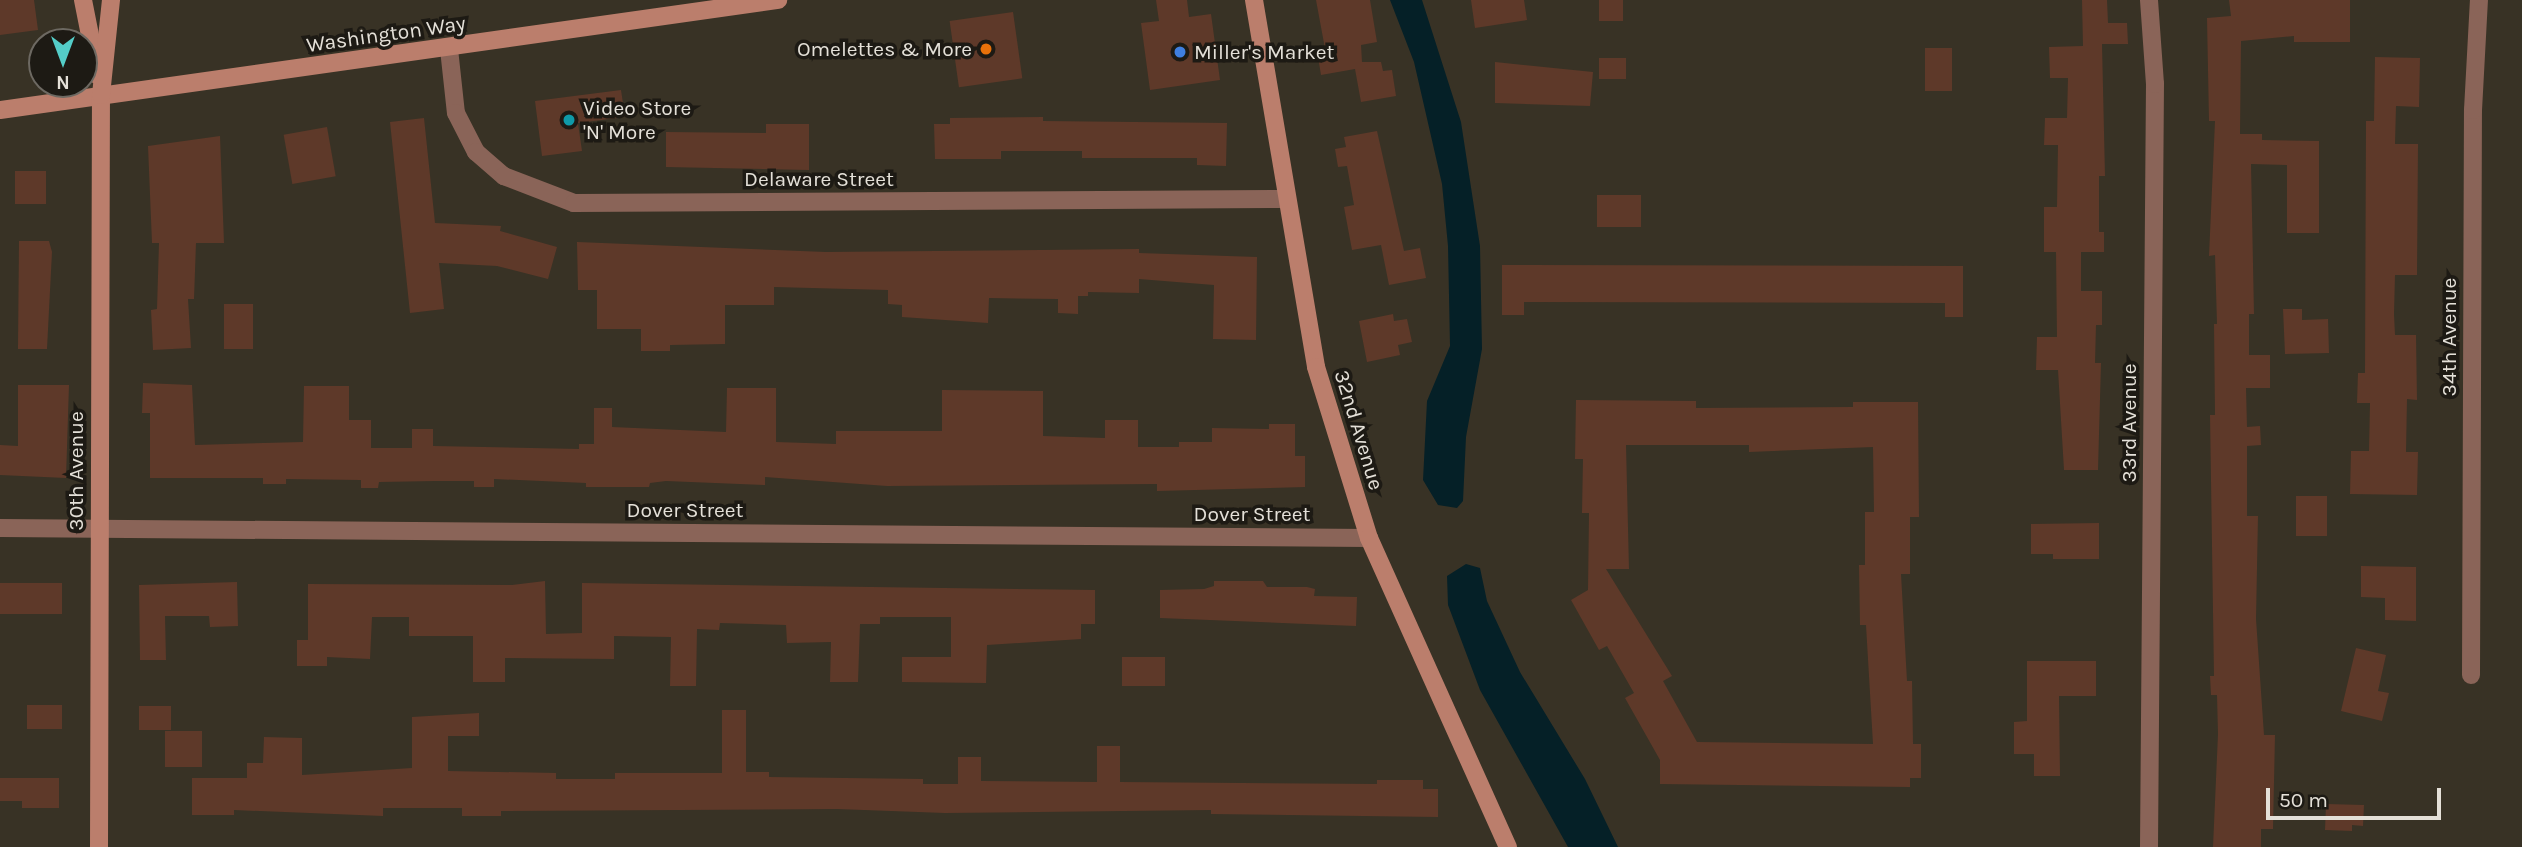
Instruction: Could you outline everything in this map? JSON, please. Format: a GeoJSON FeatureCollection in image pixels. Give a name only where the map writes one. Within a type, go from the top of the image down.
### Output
{"type":"FeatureCollection","features":[{"type":"Feature","properties":{"kind":"street","name":"30th Avenue"},"geometry":{"type":"LineString","coordinates":[[83,0],[101,94]]}},
{"type":"Feature","properties":{"kind":"street","name":"30th Avenue"},"geometry":{"type":"LineString","coordinates":[[99,847],[101,94],[111,0]]}},
{"type":"Feature","properties":{"kind":"street","name":"Washington Way"},"geometry":{"type":"LineString","coordinates":[[0,110],[101,94],[449,49],[778,0]]}},
{"type":"Feature","properties":{"kind":"street","name":"32nd Avenue"},"geometry":{"type":"LineString","coordinates":[[1254,0],[1285,199],[1316,367],[1369,538],[1508,847]]}},
{"type":"Feature","properties":{"kind":"street","name":"33rd Avenue"},"geometry":{"type":"LineString","coordinates":[[2149,0],[2155,84],[2149,847]]}},
{"type":"Feature","properties":{"kind":"street","name":"34th Avenue"},"geometry":{"type":"LineString","coordinates":[[2471,675],[2473,110],[2479,0]]}},
{"type":"Feature","properties":{"kind":"street","name":"Delaware Street"},"geometry":{"type":"LineString","coordinates":[[449,49],[456,113],[476,152],[504,176],[574,202],[1285,199]]}},
{"type":"Feature","properties":{"kind":"street","name":"Dover Street"},"geometry":{"type":"LineString","coordinates":[[0,528],[1369,538]]}},
{"type":"Feature","properties":{"kind":"water"},"geometry":{"type":"Polygon","coordinates":[[[1390,0],[1422,0],[1461,122],[1480,246],[1482,349],[1466,437],[1463,501],[1457,508],[1438,505],[1423,480],[1427,401],[1450,346],[1448,246],[1442,184],[1414,62],[1390,0]]]}},
{"type":"Feature","properties":{"kind":"water"},"geometry":{"type":"Polygon","coordinates":[[[1466,564],[1480,568],[1487,601],[1520,672],[1585,779],[1618,847],[1568,847],[1480,690],[1448,605],[1447,576],[1466,564]]]}},
{"type":"Feature","properties":{"kind":"building"},"geometry":{"type":"Polygon","coordinates":[[[0,0],[34,0],[38,28],[0,35],[0,0]]]}},
{"type":"Feature","properties":{"kind":"building","name":"Miller's Market"},"geometry":{"type":"Polygon","coordinates":[[[1156,0],[1187,0],[1189,17],[1211,14],[1220,80],[1150,90],[1141,23],[1159,21],[1156,0]]]}},
{"type":"Feature","properties":{"kind":"building"},"geometry":{"type":"Polygon","coordinates":[[[1316,0],[1370,0],[1377,42],[1361,45],[1362,62],[1381,62],[1383,71],[1392,70],[1396,96],[1361,102],[1355,69],[1321,75],[1318,57],[1326,54],[1316,0]]]}},
{"type":"Feature","properties":{"kind":"building"},"geometry":{"type":"Polygon","coordinates":[[[1471,0],[1524,0],[1527,20],[1475,28],[1471,0]]]}},
{"type":"Feature","properties":{"kind":"building"},"geometry":{"type":"Polygon","coordinates":[[[1599,0],[1623,0],[1623,21],[1599,21],[1599,0]]]}},
{"type":"Feature","properties":{"kind":"building"},"geometry":{"type":"Polygon","coordinates":[[[2082,0],[2107,0],[2108,23],[2127,23],[2128,44],[2102,44],[2105,176],[2099,176],[2099,232],[2104,232],[2104,252],[2081,252],[2081,291],[2102,291],[2102,325],[2096,325],[2095,363],[2101,363],[2098,470],[2064,470],[2058,370],[2036,370],[2037,337],[2057,337],[2056,252],[2044,252],[2044,207],[2057,207],[2058,145],[2044,145],[2045,118],[2067,118],[2068,78],[2050,78],[2049,47],[2083,46],[2082,0]]]}},
{"type":"Feature","properties":{"kind":"building"},"geometry":{"type":"Polygon","coordinates":[[[2229,0],[2350,0],[2350,42],[2294,42],[2294,36],[2241,41],[2240,134],[2262,134],[2262,140],[2319,141],[2319,233],[2287,233],[2287,165],[2251,164],[2254,314],[2249,314],[2249,355],[2270,355],[2270,388],[2246,388],[2247,427],[2260,426],[2261,445],[2247,446],[2247,516],[2258,516],[2256,619],[2264,735],[2275,735],[2273,829],[2261,829],[2261,847],[2213,847],[2218,734],[2217,695],[2211,695],[2210,676],[2214,676],[2210,415],[2215,415],[2214,324],[2217,324],[2215,255],[2209,256],[2215,121],[2209,121],[2207,18],[2231,16],[2229,0]]]}},
{"type":"Feature","properties":{"kind":"building","name":"Omelettes & More"},"geometry":{"type":"Polygon","coordinates":[[[1013,12],[1022,78],[959,87],[950,21],[1013,12]]]}},
{"type":"Feature","properties":{"kind":"building"},"geometry":{"type":"Polygon","coordinates":[[[1925,48],[1952,48],[1952,91],[1925,91],[1925,48]]]}},
{"type":"Feature","properties":{"kind":"building"},"geometry":{"type":"Polygon","coordinates":[[[2375,57],[2420,58],[2419,107],[2396,106],[2395,144],[2418,144],[2417,275],[2395,275],[2394,314],[2395,335],[2416,335],[2417,400],[2407,399],[2406,452],[2418,452],[2417,495],[2350,494],[2351,451],[2369,451],[2370,403],[2357,403],[2358,373],[2365,373],[2366,121],[2374,121],[2375,57]]]}},
{"type":"Feature","properties":{"kind":"building"},"geometry":{"type":"Polygon","coordinates":[[[1599,58],[1626,58],[1626,79],[1599,79],[1599,58]]]}},
{"type":"Feature","properties":{"kind":"building"},"geometry":{"type":"Polygon","coordinates":[[[1495,62],[1593,72],[1590,106],[1495,103],[1495,62]]]}},
{"type":"Feature","properties":{"kind":"building","name":"Video Store 'N' More"},"geometry":{"type":"Polygon","coordinates":[[[621,90],[625,117],[578,123],[582,151],[542,156],[535,101],[621,90]]]}},
{"type":"Feature","properties":{"kind":"building"},"geometry":{"type":"Polygon","coordinates":[[[1043,117],[1043,121],[1227,123],[1226,166],[1197,165],[1197,158],[1082,158],[1082,151],[1001,151],[1001,159],[935,159],[934,124],[950,124],[950,118],[1043,117]]]}},
{"type":"Feature","properties":{"kind":"building"},"geometry":{"type":"Polygon","coordinates":[[[424,118],[435,223],[501,226],[500,231],[557,247],[548,279],[497,266],[439,263],[444,309],[410,313],[390,122],[424,118]]]}},
{"type":"Feature","properties":{"kind":"building"},"geometry":{"type":"Polygon","coordinates":[[[766,124],[809,124],[809,170],[666,167],[666,132],[766,133],[766,124]]]}},
{"type":"Feature","properties":{"kind":"building"},"geometry":{"type":"Polygon","coordinates":[[[327,127],[336,176],[292,184],[284,135],[327,127]]]}},
{"type":"Feature","properties":{"kind":"building"},"geometry":{"type":"Polygon","coordinates":[[[1377,131],[1404,251],[1420,248],[1426,278],[1389,285],[1381,245],[1352,250],[1344,207],[1354,205],[1347,166],[1338,167],[1335,149],[1346,147],[1344,137],[1377,131]]]}},
{"type":"Feature","properties":{"kind":"building"},"geometry":{"type":"Polygon","coordinates":[[[220,136],[224,243],[196,243],[194,299],[188,299],[191,348],[153,350],[151,310],[157,309],[159,243],[152,243],[148,146],[220,136]]]}},
{"type":"Feature","properties":{"kind":"building"},"geometry":{"type":"Polygon","coordinates":[[[15,171],[46,171],[46,204],[15,204],[15,171]]]}},
{"type":"Feature","properties":{"kind":"building"},"geometry":{"type":"Polygon","coordinates":[[[1597,195],[1641,195],[1641,227],[1597,227],[1597,195]]]}},
{"type":"Feature","properties":{"kind":"building"},"geometry":{"type":"Polygon","coordinates":[[[19,241],[49,241],[52,252],[47,349],[18,349],[19,241]]]}},
{"type":"Feature","properties":{"kind":"building"},"geometry":{"type":"Polygon","coordinates":[[[577,242],[826,252],[1139,249],[1139,253],[1257,257],[1256,340],[1213,339],[1214,285],[1139,279],[1139,293],[1088,292],[1088,296],[1078,296],[1078,314],[1058,313],[1058,299],[989,298],[988,323],[902,317],[902,305],[888,304],[888,290],[774,287],[774,305],[725,305],[725,344],[670,345],[670,351],[641,351],[641,329],[597,329],[597,290],[578,290],[577,242]]]}},
{"type":"Feature","properties":{"kind":"building"},"geometry":{"type":"Polygon","coordinates":[[[1502,265],[1963,266],[1963,317],[1945,317],[1945,303],[1524,302],[1524,315],[1502,315],[1502,265]]]}},
{"type":"Feature","properties":{"kind":"building"},"geometry":{"type":"Polygon","coordinates":[[[224,304],[253,304],[253,349],[224,349],[224,304]]]}},
{"type":"Feature","properties":{"kind":"building"},"geometry":{"type":"Polygon","coordinates":[[[2283,309],[2302,309],[2302,320],[2328,319],[2329,353],[2285,354],[2283,309]]]}},
{"type":"Feature","properties":{"kind":"building"},"geometry":{"type":"Polygon","coordinates":[[[1393,314],[1394,321],[1407,319],[1412,342],[1398,345],[1400,355],[1367,362],[1359,321],[1393,314]]]}},
{"type":"Feature","properties":{"kind":"building"},"geometry":{"type":"Polygon","coordinates":[[[143,383],[192,385],[195,445],[303,442],[304,386],[349,386],[349,420],[371,420],[371,448],[412,448],[412,429],[433,429],[433,446],[579,449],[579,444],[594,444],[594,408],[612,408],[612,427],[726,432],[727,388],[776,388],[776,442],[836,444],[836,431],[942,431],[942,390],[1043,391],[1043,436],[1105,438],[1105,420],[1138,420],[1138,447],[1179,447],[1179,442],[1212,442],[1212,428],[1269,429],[1269,424],[1295,424],[1295,456],[1305,456],[1305,487],[1157,491],[1157,484],[887,486],[765,477],[765,485],[666,481],[650,483],[649,487],[586,487],[586,483],[494,479],[494,487],[474,487],[474,481],[436,481],[379,482],[378,488],[361,488],[361,480],[286,479],[286,484],[263,484],[263,478],[150,478],[150,413],[142,413],[143,383]]]}},
{"type":"Feature","properties":{"kind":"building"},"geometry":{"type":"Polygon","coordinates":[[[18,385],[69,385],[66,478],[0,475],[0,445],[18,446],[18,385]]]}},
{"type":"Feature","properties":{"kind":"building"},"geometry":{"type":"Polygon","coordinates":[[[1576,400],[1696,401],[1696,408],[1853,407],[1853,402],[1918,402],[1919,517],[1910,517],[1910,574],[1901,574],[1907,681],[1912,681],[1913,744],[1921,744],[1921,778],[1910,778],[1910,787],[1660,784],[1660,760],[1625,698],[1634,693],[1607,646],[1599,650],[1571,600],[1588,590],[1589,513],[1582,513],[1583,459],[1575,459],[1576,400]],[[1626,445],[1629,569],[1606,569],[1672,676],[1663,681],[1697,742],[1873,744],[1866,625],[1860,625],[1859,565],[1865,565],[1865,512],[1874,512],[1873,447],[1749,452],[1749,445],[1626,445]]]}},
{"type":"Feature","properties":{"kind":"building"},"geometry":{"type":"Polygon","coordinates":[[[2296,496],[2327,496],[2327,536],[2296,536],[2296,496]]]}},
{"type":"Feature","properties":{"kind":"building"},"geometry":{"type":"Polygon","coordinates":[[[2099,523],[2099,559],[2053,559],[2053,554],[2031,554],[2031,524],[2099,523]]]}},
{"type":"Feature","properties":{"kind":"building"},"geometry":{"type":"Polygon","coordinates":[[[2361,566],[2416,567],[2416,621],[2385,620],[2385,598],[2361,597],[2361,566]]]}},
{"type":"Feature","properties":{"kind":"building"},"geometry":{"type":"Polygon","coordinates":[[[545,581],[546,634],[582,633],[582,583],[1095,590],[1095,624],[1081,624],[1081,639],[987,645],[986,683],[902,682],[902,657],[951,657],[951,617],[880,617],[880,624],[860,624],[858,682],[830,682],[831,642],[787,643],[786,625],[720,623],[719,630],[697,629],[696,686],[670,686],[671,637],[614,636],[614,659],[505,658],[505,682],[473,682],[473,636],[409,636],[409,617],[372,617],[370,659],[327,657],[327,666],[297,666],[297,640],[308,640],[308,584],[512,585],[545,581]]]}},
{"type":"Feature","properties":{"kind":"building"},"geometry":{"type":"Polygon","coordinates":[[[1214,581],[1263,581],[1267,587],[1315,589],[1314,596],[1357,597],[1356,626],[1160,618],[1160,590],[1204,589],[1214,586],[1214,581]]]}},
{"type":"Feature","properties":{"kind":"building"},"geometry":{"type":"Polygon","coordinates":[[[237,582],[238,626],[210,627],[209,616],[165,616],[166,660],[140,660],[139,585],[237,582]]]}},
{"type":"Feature","properties":{"kind":"building"},"geometry":{"type":"Polygon","coordinates":[[[0,583],[62,583],[62,614],[0,614],[0,583]]]}},
{"type":"Feature","properties":{"kind":"building"},"geometry":{"type":"Polygon","coordinates":[[[2356,648],[2386,655],[2378,691],[2389,693],[2382,721],[2341,711],[2356,648]]]}},
{"type":"Feature","properties":{"kind":"building"},"geometry":{"type":"Polygon","coordinates":[[[1122,657],[1165,657],[1165,686],[1122,686],[1122,657]]]}},
{"type":"Feature","properties":{"kind":"building"},"geometry":{"type":"Polygon","coordinates":[[[2027,661],[2096,661],[2096,696],[2059,696],[2060,776],[2034,776],[2034,754],[2014,754],[2014,722],[2027,721],[2027,661]]]}},
{"type":"Feature","properties":{"kind":"building"},"geometry":{"type":"Polygon","coordinates":[[[27,705],[62,705],[62,729],[27,729],[27,705]]]}},
{"type":"Feature","properties":{"kind":"building"},"geometry":{"type":"Polygon","coordinates":[[[139,706],[171,706],[171,730],[139,730],[139,706]]]}},
{"type":"Feature","properties":{"kind":"building"},"geometry":{"type":"Polygon","coordinates":[[[722,710],[746,710],[746,772],[769,772],[769,777],[923,779],[923,784],[958,784],[958,757],[981,757],[981,781],[1097,782],[1097,746],[1120,746],[1120,782],[1377,784],[1377,780],[1423,780],[1423,789],[1438,789],[1438,817],[1211,814],[1211,810],[945,813],[837,809],[501,811],[501,816],[462,816],[462,808],[383,808],[383,816],[234,810],[234,815],[192,815],[192,778],[247,778],[247,763],[263,763],[264,737],[302,738],[302,775],[412,768],[412,717],[479,713],[479,736],[448,736],[448,771],[556,773],[556,779],[615,779],[615,773],[722,773],[722,710]]]}},
{"type":"Feature","properties":{"kind":"building"},"geometry":{"type":"Polygon","coordinates":[[[165,731],[202,731],[202,767],[165,767],[165,731]]]}},
{"type":"Feature","properties":{"kind":"building"},"geometry":{"type":"Polygon","coordinates":[[[0,778],[59,778],[59,808],[22,808],[22,801],[0,801],[0,778]]]}},
{"type":"Feature","properties":{"kind":"building"},"geometry":{"type":"Polygon","coordinates":[[[2326,804],[2364,805],[2363,826],[2352,825],[2352,831],[2325,830],[2326,804]]]}},
{"type":"Feature","properties":{"kind":"place","name":"Omelettes & More"},"geometry":{"type":"Point","coordinates":[986,49]}},
{"type":"Feature","properties":{"kind":"place","name":"Miller's Market"},"geometry":{"type":"Point","coordinates":[1180,52]}},
{"type":"Feature","properties":{"kind":"place","name":"Video Store 'N' More"},"geometry":{"type":"Point","coordinates":[569,120]}}]}
